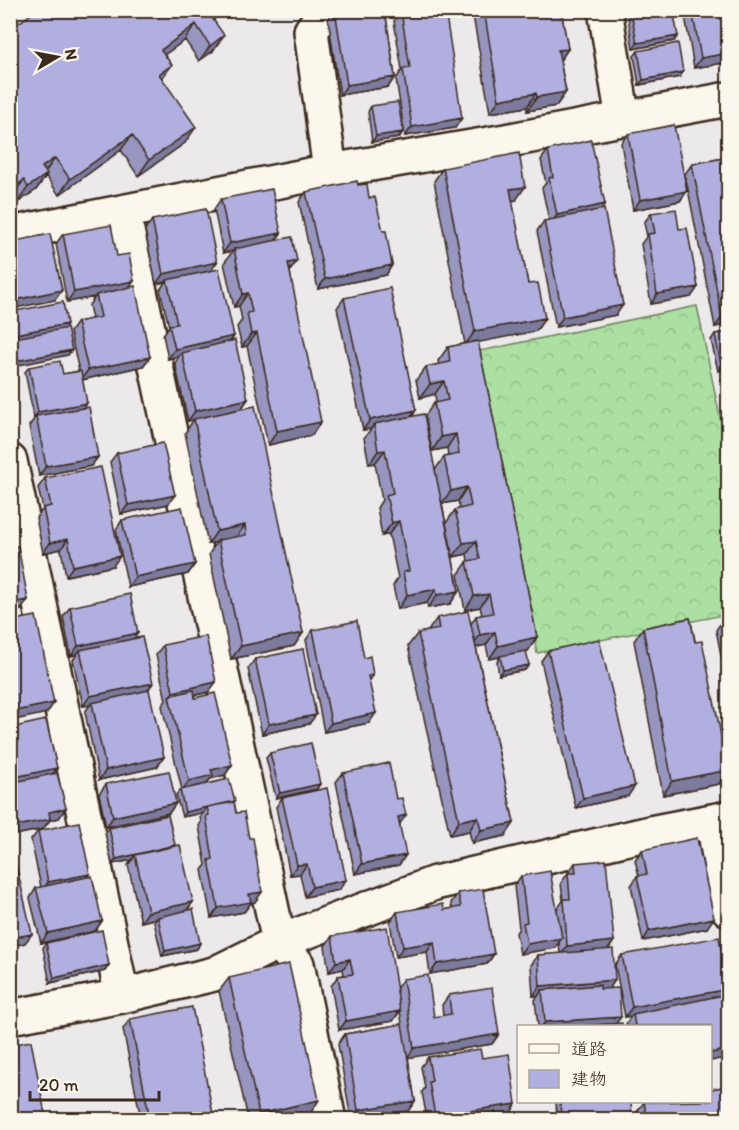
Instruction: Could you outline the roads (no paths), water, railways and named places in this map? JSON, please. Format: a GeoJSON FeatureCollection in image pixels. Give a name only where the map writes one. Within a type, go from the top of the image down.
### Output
{"type":"FeatureCollection","features":[{"type":"Feature","properties":{"kind":"street"},"geometry":{"type":"LineString","coordinates":[[326,10],[311,31],[330,171]]}},
{"type":"Feature","properties":{"kind":"street"},"geometry":{"type":"LineString","coordinates":[[605,10],[623,119]]}},
{"type":"Feature","properties":{"kind":"street"},"geometry":{"type":"LineString","coordinates":[[10,234],[330,171],[729,99]]}},
{"type":"Feature","properties":{"kind":"street"},"geometry":{"type":"LineString","coordinates":[[123,212],[279,942],[297,964],[329,1119]]}},
{"type":"Feature","properties":{"kind":"street"},"geometry":{"type":"LineString","coordinates":[[10,461],[122,996]]}},
{"type":"Feature","properties":{"kind":"street"},"geometry":{"type":"LineString","coordinates":[[10,1017],[122,996],[214,974],[279,942],[435,883],[650,833],[721,820],[729,909]]}}]}
